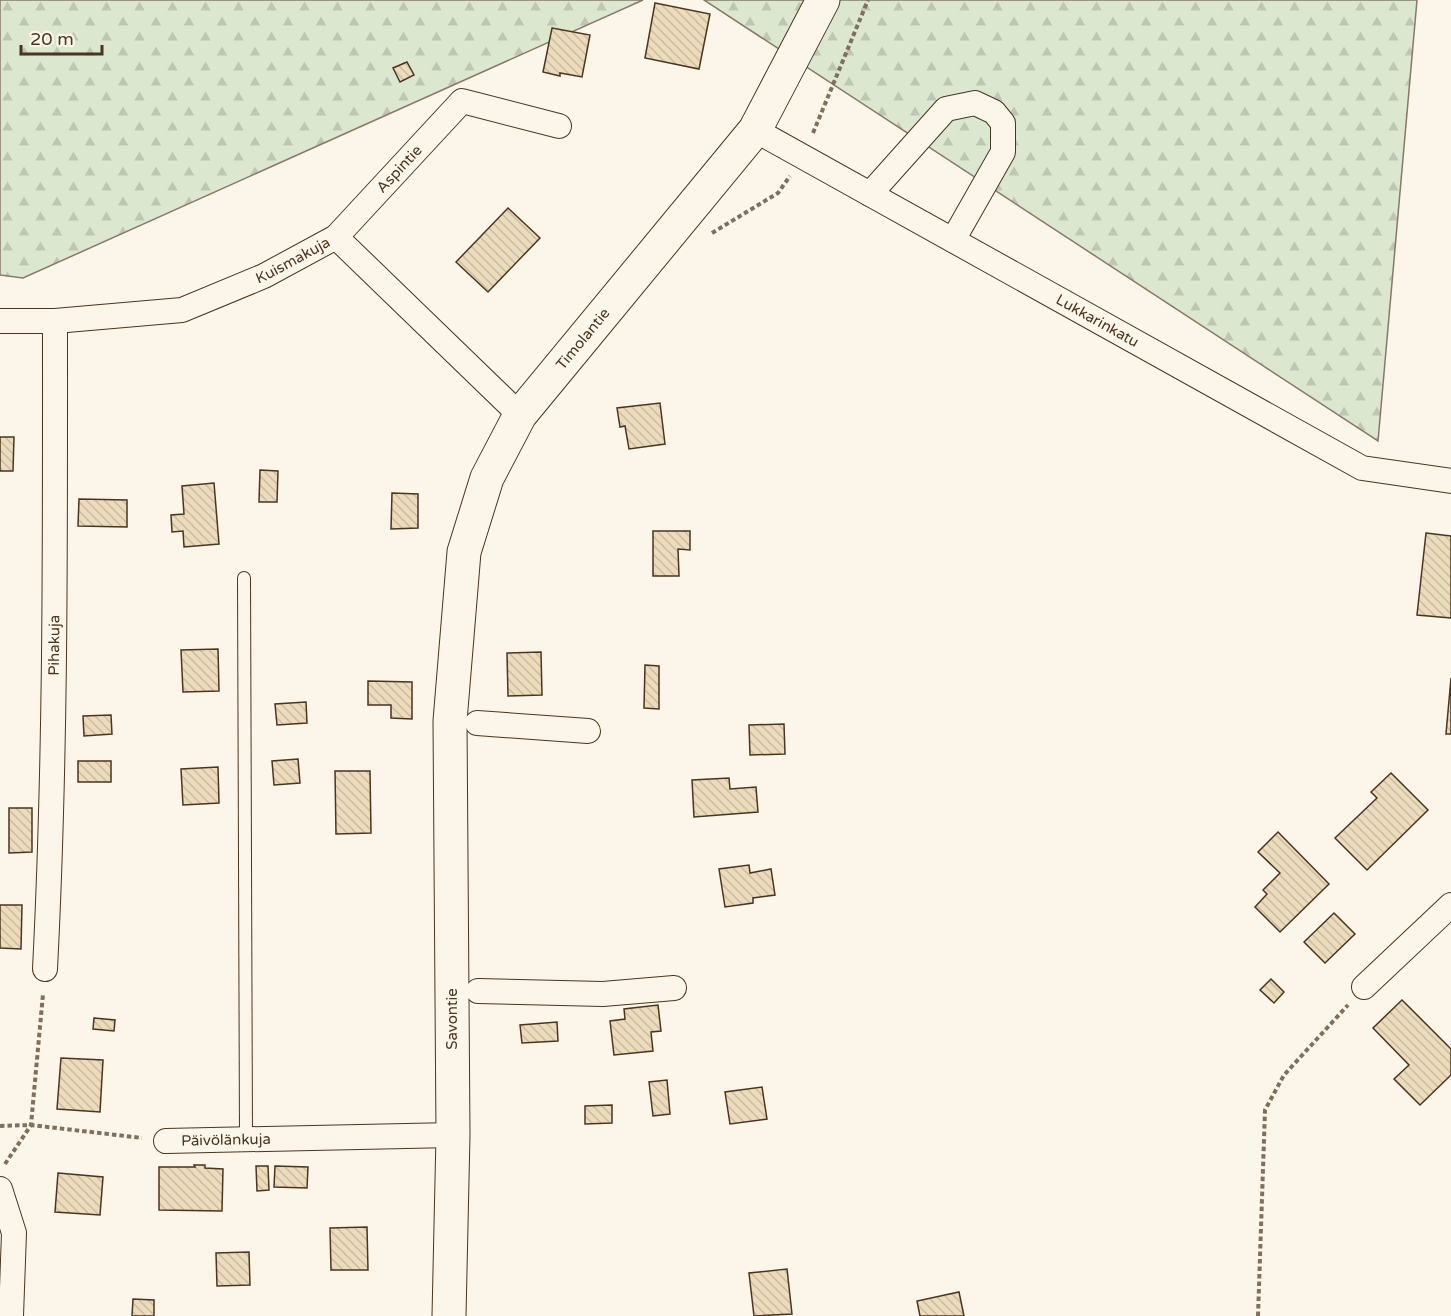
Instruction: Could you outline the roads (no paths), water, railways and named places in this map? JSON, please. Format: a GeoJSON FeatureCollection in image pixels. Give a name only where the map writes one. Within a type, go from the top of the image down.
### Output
{"type":"FeatureCollection","features":[{"type":"Feature","properties":{"kind":"street","name":"Timolantie"},"geometry":{"type":"LineString","coordinates":[[464,722],[464,552],[487,478],[520,415],[755,130],[823,0]]}},
{"type":"Feature","properties":{"kind":"street","name":"Aspintie"},"geometry":{"type":"LineString","coordinates":[[336,237],[462,101],[559,126]]}},
{"type":"Feature","properties":{"kind":"street"},"geometry":{"type":"LineString","coordinates":[[870,194],[946,109],[975,103],[994,112],[1003,123],[1004,152],[953,240]]}},
{"type":"Feature","properties":{"kind":"street","name":"Lukkarinkatu"},"geometry":{"type":"LineString","coordinates":[[755,130],[1362,468],[1451,481]]}},
{"type":"Feature","properties":{"kind":"street","name":"Kuismakuja"},"geometry":{"type":"LineString","coordinates":[[0,321],[55,321],[182,310],[264,276],[336,237],[520,415]]}},
{"type":"Feature","properties":{"kind":"street","name":"Pihakuja"},"geometry":{"type":"LineString","coordinates":[[45,969],[51,856],[55,669],[55,321]]}},
{"type":"Feature","properties":{"kind":"street"},"geometry":{"type":"LineString","coordinates":[[464,722],[588,731]]}},
{"type":"Feature","properties":{"kind":"street","name":"Savontie"},"geometry":{"type":"LineString","coordinates":[[449,1316],[464,722]]}},
{"type":"Feature","properties":{"kind":"street"},"geometry":{"type":"LineString","coordinates":[[1364,987],[1451,905]]}},
{"type":"Feature","properties":{"kind":"street"},"geometry":{"type":"LineString","coordinates":[[478,991],[603,994],[674,988]]}},
{"type":"Feature","properties":{"kind":"street","name":"Päivölänkuja"},"geometry":{"type":"LineString","coordinates":[[166,1141],[453,1135]]}},
{"type":"Feature","properties":{"kind":"street"},"geometry":{"type":"LineString","coordinates":[[0,1189],[14,1233],[11,1316]]}},
{"type":"Feature","properties":{"kind":"lane"},"geometry":{"type":"LineString","coordinates":[[244,578],[246,1140]]}}]}
